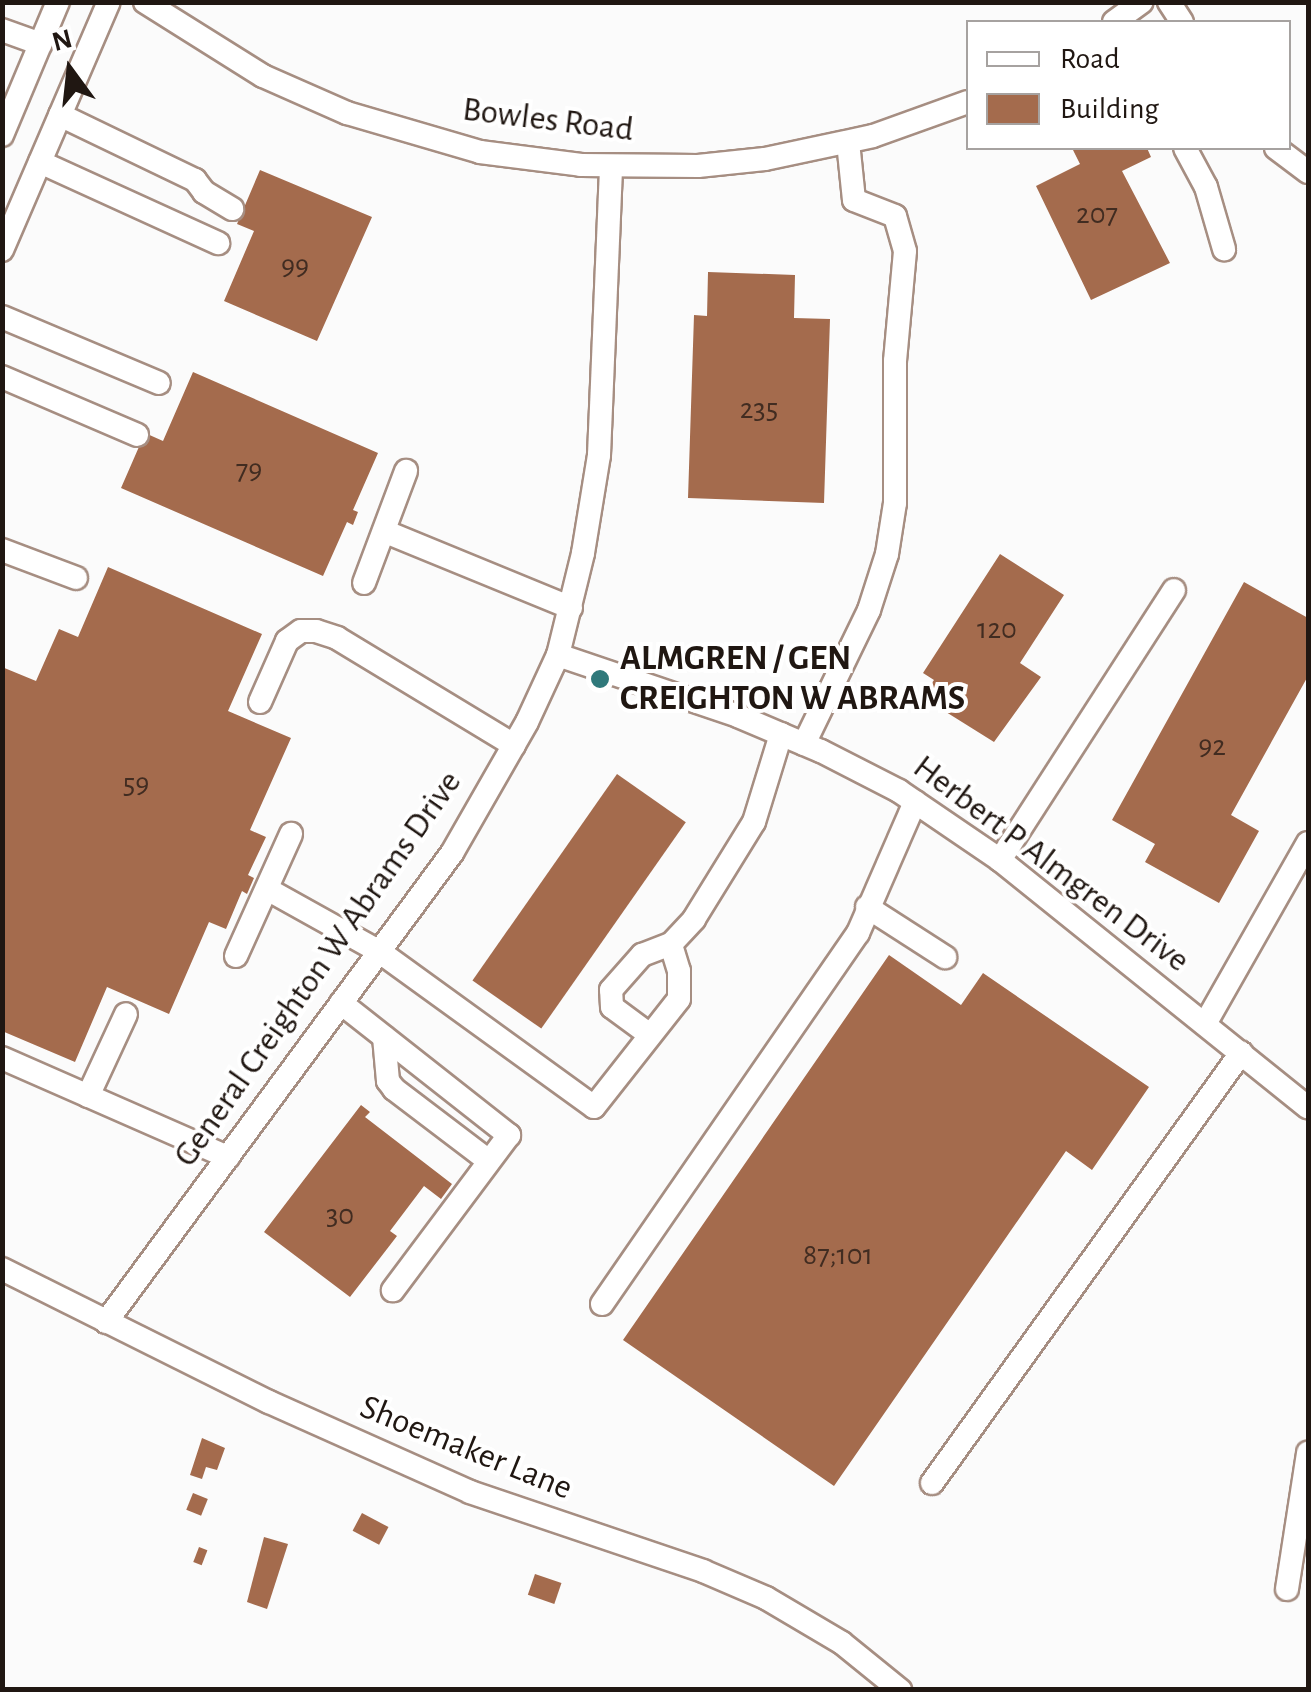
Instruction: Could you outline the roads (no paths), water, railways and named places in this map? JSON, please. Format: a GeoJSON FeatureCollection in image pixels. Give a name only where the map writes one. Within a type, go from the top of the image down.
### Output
{"type":"FeatureCollection","features":[{"type":"Feature","properties":{"kind":"street"},"geometry":{"type":"LineString","coordinates":[[2,136],[58,2]]}},
{"type":"Feature","properties":{"kind":"street"},"geometry":{"type":"LineString","coordinates":[[2,250],[109,2]]}},
{"type":"Feature","properties":{"kind":"street","name":"Bowles Road"},"geometry":{"type":"LineString","coordinates":[[144,2],[263,76],[363,119],[480,152],[611,166],[731,163],[848,142],[966,103]]}},
{"type":"Feature","properties":{"kind":"street"},"geometry":{"type":"LineString","coordinates":[[1119,20],[1142,2]]}},
{"type":"Feature","properties":{"kind":"street"},"geometry":{"type":"LineString","coordinates":[[2,30],[42,44]]}},
{"type":"Feature","properties":{"kind":"street"},"geometry":{"type":"LineString","coordinates":[[60,115],[196,180],[204,192],[232,209]]}},
{"type":"Feature","properties":{"kind":"street"},"geometry":{"type":"LineString","coordinates":[[804,744],[869,610],[887,554],[895,503],[895,361],[905,250],[895,216],[854,200],[848,142]]}},
{"type":"Feature","properties":{"kind":"street"},"geometry":{"type":"LineString","coordinates":[[1186,150],[1206,187],[1224,249]]}},
{"type":"Feature","properties":{"kind":"street"},"geometry":{"type":"LineString","coordinates":[[1279,150],[1308,172]]}},
{"type":"Feature","properties":{"kind":"street"},"geometry":{"type":"LineString","coordinates":[[40,162],[218,243]]}},
{"type":"Feature","properties":{"kind":"street","name":"General Creighton W Abrams Drive"},"geometry":{"type":"LineString","coordinates":[[106,1322],[452,853],[514,745],[558,655],[601,436],[611,166]]}},
{"type":"Feature","properties":{"kind":"street"},"geometry":{"type":"LineString","coordinates":[[2,317],[159,383]]}},
{"type":"Feature","properties":{"kind":"street"},"geometry":{"type":"LineString","coordinates":[[2,377],[136,435]]}},
{"type":"Feature","properties":{"kind":"street"},"geometry":{"type":"LineString","coordinates":[[364,584],[406,471]]}},
{"type":"Feature","properties":{"kind":"street"},"geometry":{"type":"LineString","coordinates":[[386,532],[570,608]]}},
{"type":"Feature","properties":{"kind":"street"},"geometry":{"type":"LineString","coordinates":[[2,550],[76,578]]}},
{"type":"Feature","properties":{"kind":"street"},"geometry":{"type":"LineString","coordinates":[[1000,860],[1174,590]]}},
{"type":"Feature","properties":{"kind":"street"},"geometry":{"type":"LineString","coordinates":[[260,702],[287,640],[302,631],[316,631],[338,638],[514,745]]}},
{"type":"Feature","properties":{"kind":"street","name":"Herbert P Almgren Drive"},"geometry":{"type":"LineString","coordinates":[[558,655],[781,734],[915,802],[1000,860],[1308,1108]]}},
{"type":"Feature","properties":{"kind":"street"},"geometry":{"type":"LineString","coordinates":[[650,1036],[612,1007],[610,990],[642,955],[671,944],[694,919],[754,822],[781,734]]}},
{"type":"Feature","properties":{"kind":"street"},"geometry":{"type":"LineString","coordinates":[[602,1304],[858,932],[915,802]]}},
{"type":"Feature","properties":{"kind":"street"},"geometry":{"type":"LineString","coordinates":[[236,956],[291,834]]}},
{"type":"Feature","properties":{"kind":"street"},"geometry":{"type":"LineString","coordinates":[[1205,1024],[1308,844]]}},
{"type":"Feature","properties":{"kind":"street"},"geometry":{"type":"LineString","coordinates":[[267,889],[380,952],[594,1107],[678,999],[678,971],[671,944]]}},
{"type":"Feature","properties":{"kind":"street"},"geometry":{"type":"LineString","coordinates":[[868,907],[945,956]]}},
{"type":"Feature","properties":{"kind":"street"},"geometry":{"type":"LineString","coordinates":[[341,1003],[509,1135],[393,1290]]}},
{"type":"Feature","properties":{"kind":"street"},"geometry":{"type":"LineString","coordinates":[[88,1096],[126,1014]]}},
{"type":"Feature","properties":{"kind":"street"},"geometry":{"type":"LineString","coordinates":[[384,1037],[388,1081],[394,1089],[489,1161]]}},
{"type":"Feature","properties":{"kind":"street"},"geometry":{"type":"LineString","coordinates":[[932,1482],[1241,1053]]}},
{"type":"Feature","properties":{"kind":"street"},"geometry":{"type":"LineString","coordinates":[[2,1058],[228,1157]]}},
{"type":"Feature","properties":{"kind":"street","name":"Shoemaker Lane"},"geometry":{"type":"LineString","coordinates":[[2,1269],[268,1402],[470,1492],[703,1571],[766,1598],[842,1643],[900,1690]]}},
{"type":"Feature","properties":{"kind":"street"},"geometry":{"type":"LineString","coordinates":[[1287,1589],[1308,1453]]}},
{"type":"Feature","properties":{"kind":"place","name":"ALMGREN / GEN CREIGHTON W ABRAMS"},"geometry":{"type":"Point","coordinates":[600,679]}}]}
